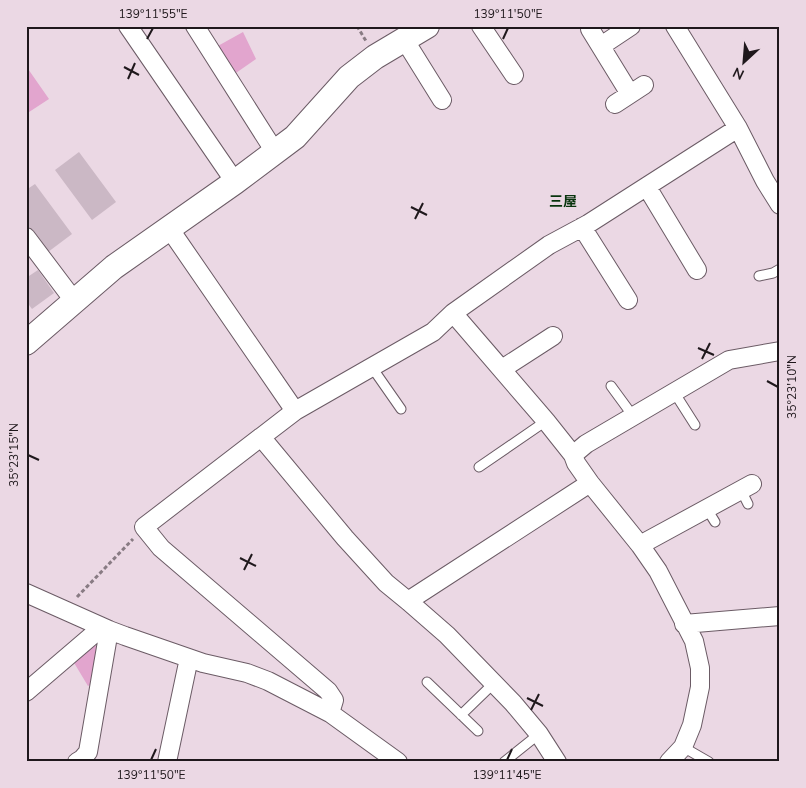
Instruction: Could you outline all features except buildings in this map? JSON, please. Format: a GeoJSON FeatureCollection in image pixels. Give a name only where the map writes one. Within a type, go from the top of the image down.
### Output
{"type":"FeatureCollection","features":[{"type":"Feature","properties":{"kind":"street"},"geometry":{"type":"LineString","coordinates":[[128,26],[235,182]]}},
{"type":"Feature","properties":{"kind":"street"},"geometry":{"type":"LineString","coordinates":[[195,26],[275,152]]}},
{"type":"Feature","properties":{"kind":"street"},"geometry":{"type":"LineString","coordinates":[[26,343],[114,267],[235,182],[295,137],[349,77],[375,57],[427,26]]}},
{"type":"Feature","properties":{"kind":"street"},"geometry":{"type":"LineString","coordinates":[[481,26],[514,74]]}},
{"type":"Feature","properties":{"kind":"street"},"geometry":{"type":"LineString","coordinates":[[601,46],[631,26]]}},
{"type":"Feature","properties":{"kind":"street"},"geometry":{"type":"LineString","coordinates":[[675,26],[738,128],[780,205]]}},
{"type":"Feature","properties":{"kind":"street"},"geometry":{"type":"LineString","coordinates":[[590,29],[601,46],[637,89],[615,104]]}},
{"type":"Feature","properties":{"kind":"street"},"geometry":{"type":"LineString","coordinates":[[404,39],[442,100]]}},
{"type":"Feature","properties":{"kind":"street"},"geometry":{"type":"LineString","coordinates":[[330,713],[334,700],[328,691],[161,548],[144,527],[295,411],[432,332],[453,313],[549,245],[582,227],[738,128]]}},
{"type":"Feature","properties":{"kind":"street"},"geometry":{"type":"LineString","coordinates":[[646,186],[697,270]]}},
{"type":"Feature","properties":{"kind":"street"},"geometry":{"type":"LineString","coordinates":[[582,227],[628,300]]}},
{"type":"Feature","properties":{"kind":"street"},"geometry":{"type":"LineString","coordinates":[[169,228],[295,411]]}},
{"type":"Feature","properties":{"kind":"street"},"geometry":{"type":"LineString","coordinates":[[26,237],[75,302]]}},
{"type":"Feature","properties":{"kind":"street"},"geometry":{"type":"LineString","coordinates":[[453,313],[546,421],[572,455],[590,483],[640,545],[658,571],[694,641],[700,668],[700,687],[692,725],[683,747],[669,762]]}},
{"type":"Feature","properties":{"kind":"street"},"geometry":{"type":"LineString","coordinates":[[502,370],[553,336]]}},
{"type":"Feature","properties":{"kind":"street"},"geometry":{"type":"LineString","coordinates":[[572,455],[586,444],[729,360],[780,351]]}},
{"type":"Feature","properties":{"kind":"street"},"geometry":{"type":"LineString","coordinates":[[262,437],[345,538],[386,583],[447,635],[513,703],[538,734],[557,762]]}},
{"type":"Feature","properties":{"kind":"street"},"geometry":{"type":"LineString","coordinates":[[408,601],[590,483]]}},
{"type":"Feature","properties":{"kind":"street"},"geometry":{"type":"LineString","coordinates":[[640,545],[711,515],[747,492]]}},
{"type":"Feature","properties":{"kind":"street"},"geometry":{"type":"LineString","coordinates":[[26,593],[105,628],[189,658],[268,680],[330,713],[398,762]]}},
{"type":"Feature","properties":{"kind":"street"},"geometry":{"type":"LineString","coordinates":[[684,624],[780,616]]}},
{"type":"Feature","properties":{"kind":"street"},"geometry":{"type":"LineString","coordinates":[[26,692],[105,628]]}},
{"type":"Feature","properties":{"kind":"street"},"geometry":{"type":"LineString","coordinates":[[76,762],[82,759],[88,752],[105,628]]}},
{"type":"Feature","properties":{"kind":"street"},"geometry":{"type":"LineString","coordinates":[[167,762],[189,658]]}},
{"type":"Feature","properties":{"kind":"lane"},"geometry":{"type":"LineString","coordinates":[[760,276],[780,269]]}},
{"type":"Feature","properties":{"kind":"lane"},"geometry":{"type":"LineString","coordinates":[[371,366],[401,409]]}},
{"type":"Feature","properties":{"kind":"lane"},"geometry":{"type":"LineString","coordinates":[[612,386],[633,416]]}},
{"type":"Feature","properties":{"kind":"lane"},"geometry":{"type":"LineString","coordinates":[[674,392],[695,424]]}},
{"type":"Feature","properties":{"kind":"lane"},"geometry":{"type":"LineString","coordinates":[[479,467],[546,421]]}},
{"type":"Feature","properties":{"kind":"lane"},"geometry":{"type":"LineString","coordinates":[[427,682],[478,731]]}},
{"type":"Feature","properties":{"kind":"lane"},"geometry":{"type":"LineString","coordinates":[[461,715],[493,684]]}},
{"type":"Feature","properties":{"kind":"lane"},"geometry":{"type":"LineString","coordinates":[[504,762],[538,734]]}},
{"type":"Feature","properties":{"kind":"lane"},"geometry":{"type":"LineString","coordinates":[[683,747],[709,762]]}},
{"type":"Feature","properties":{"kind":"path"},"geometry":{"type":"LineString","coordinates":[[64,610],[144,527]]}},
{"type":"Feature","properties":{"kind":"shaded area"},"geometry":{"type":"Polygon","coordinates":[[[243,32],[256,59],[233,75],[216,47],[243,32]]]}},
{"type":"Feature","properties":{"kind":"shaded area"},"geometry":{"type":"Polygon","coordinates":[[[26,66],[49,99],[26,114],[26,66]]]}},
{"type":"Feature","properties":{"kind":"shaded area"},"geometry":{"type":"Polygon","coordinates":[[[93,644],[99,648],[93,683],[88,686],[73,661],[93,644]]]}},
{"type":"Feature","properties":{"kind":"district","name":"三屋"},"geometry":{"type":"Point","coordinates":[563,201]}}]}
